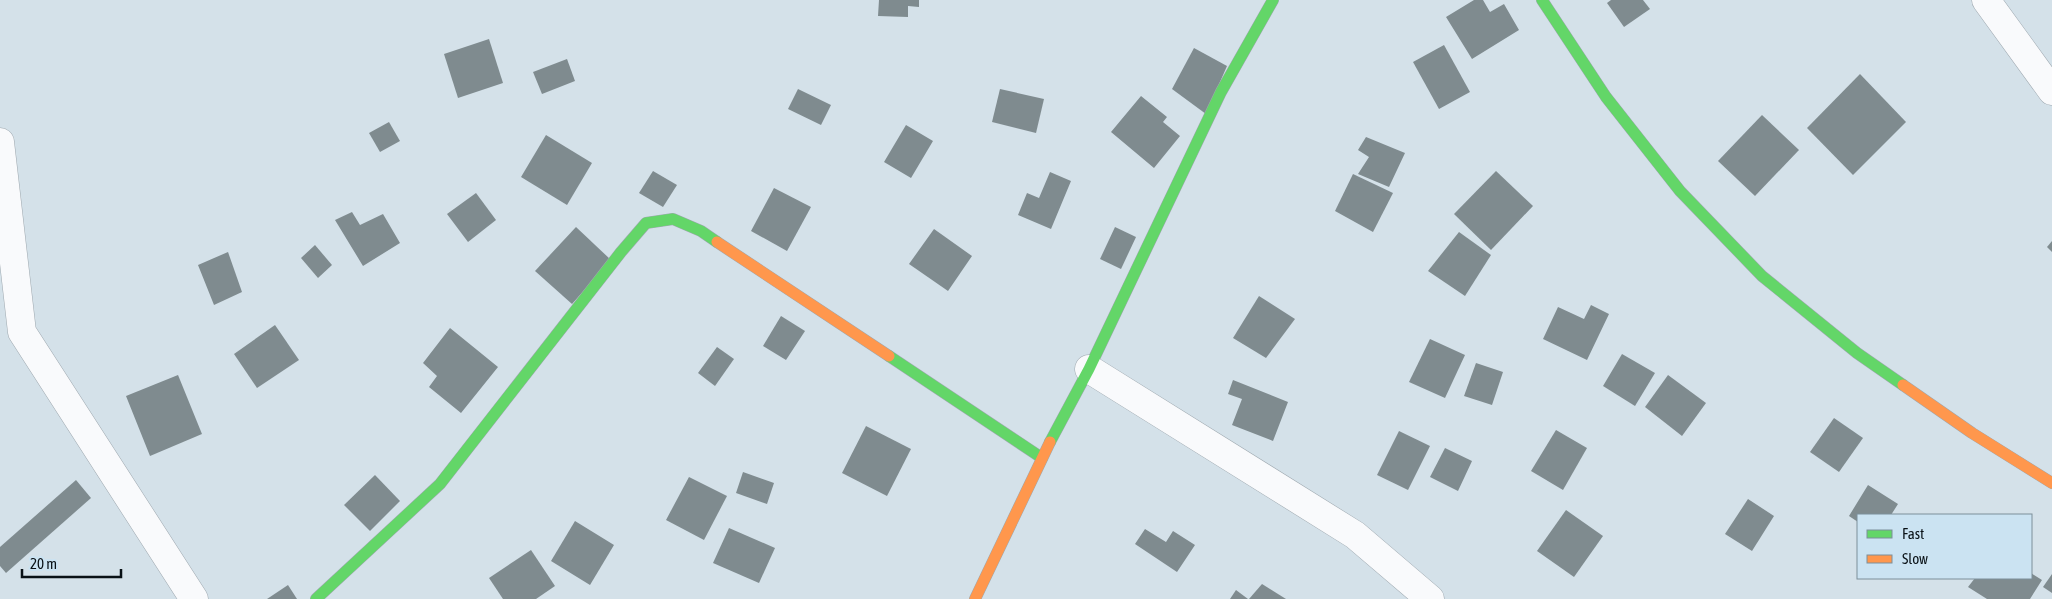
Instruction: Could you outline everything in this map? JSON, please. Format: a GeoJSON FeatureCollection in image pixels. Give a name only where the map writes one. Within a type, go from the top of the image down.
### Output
{"type":"FeatureCollection","features":[{"type":"Feature","properties":{"kind":"street"},"geometry":{"type":"LineString","coordinates":[[975,599],[1042,458],[1089,369],[1222,92],[1273,0]]}},
{"type":"Feature","properties":{"kind":"street"},"geometry":{"type":"LineString","coordinates":[[1542,0],[1606,97],[1680,191],[1762,276],[1857,353],[1972,434],[2052,483]]}},
{"type":"Feature","properties":{"kind":"street"},"geometry":{"type":"LineString","coordinates":[[1986,0],[2052,91]]}},
{"type":"Feature","properties":{"kind":"street"},"geometry":{"type":"LineString","coordinates":[[0,142],[11,327],[194,599]]}},
{"type":"Feature","properties":{"kind":"street"},"geometry":{"type":"LineString","coordinates":[[316,599],[440,484],[621,252],[646,223],[673,219],[701,231],[1042,458]]}},
{"type":"Feature","properties":{"kind":"street"},"geometry":{"type":"LineString","coordinates":[[1089,369],[1355,535],[1430,599]]}},
{"type":"Feature","properties":{"kind":"building"},"geometry":{"type":"Polygon","coordinates":[[[879,0],[919,0],[919,7],[908,6],[908,17],[878,16],[879,0]]]}},
{"type":"Feature","properties":{"kind":"building"},"geometry":{"type":"Polygon","coordinates":[[[1474,0],[1483,0],[1490,12],[1504,4],[1519,30],[1472,59],[1446,17],[1474,0]]]}},
{"type":"Feature","properties":{"kind":"building"},"geometry":{"type":"Polygon","coordinates":[[[1611,0],[1643,0],[1650,9],[1624,27],[1607,3],[1611,0]]]}},
{"type":"Feature","properties":{"kind":"building"},"geometry":{"type":"Polygon","coordinates":[[[489,39],[503,83],[458,98],[444,54],[489,39]]]}},
{"type":"Feature","properties":{"kind":"building"},"geometry":{"type":"Polygon","coordinates":[[[1444,45],[1470,92],[1439,109],[1413,62],[1444,45]]]}},
{"type":"Feature","properties":{"kind":"building"},"geometry":{"type":"Polygon","coordinates":[[[1194,48],[1227,66],[1206,114],[1172,89],[1194,48]]]}},
{"type":"Feature","properties":{"kind":"building"},"geometry":{"type":"Polygon","coordinates":[[[567,59],[575,81],[542,94],[533,72],[567,59]]]}},
{"type":"Feature","properties":{"kind":"building"},"geometry":{"type":"Polygon","coordinates":[[[1860,74],[1906,122],[1853,175],[1807,128],[1860,74]]]}},
{"type":"Feature","properties":{"kind":"building"},"geometry":{"type":"Polygon","coordinates":[[[798,89],[831,105],[821,125],[788,109],[798,89]]]}},
{"type":"Feature","properties":{"kind":"building"},"geometry":{"type":"Polygon","coordinates":[[[1000,89],[1044,99],[1036,133],[992,122],[1000,89]]]}},
{"type":"Feature","properties":{"kind":"building"},"geometry":{"type":"Polygon","coordinates":[[[1141,96],[1167,117],[1163,122],[1180,136],[1154,168],[1111,132],[1141,96]]]}},
{"type":"Feature","properties":{"kind":"building"},"geometry":{"type":"Polygon","coordinates":[[[1762,115],[1799,150],[1755,196],[1718,161],[1762,115]]]}},
{"type":"Feature","properties":{"kind":"building"},"geometry":{"type":"Polygon","coordinates":[[[389,122],[400,141],[380,152],[369,133],[389,122]]]}},
{"type":"Feature","properties":{"kind":"building"},"geometry":{"type":"Polygon","coordinates":[[[906,125],[933,141],[911,178],[884,162],[906,125]]]}},
{"type":"Feature","properties":{"kind":"building"},"geometry":{"type":"Polygon","coordinates":[[[546,135],[592,163],[567,205],[521,177],[546,135]]]}},
{"type":"Feature","properties":{"kind":"building"},"geometry":{"type":"Polygon","coordinates":[[[1366,137],[1405,153],[1389,187],[1358,174],[1369,157],[1358,150],[1366,137]]]}},
{"type":"Feature","properties":{"kind":"building"},"geometry":{"type":"Polygon","coordinates":[[[653,171],[677,185],[663,207],[639,193],[653,171]]]}},
{"type":"Feature","properties":{"kind":"building"},"geometry":{"type":"Polygon","coordinates":[[[1496,171],[1533,206],[1491,250],[1454,214],[1496,171]]]}},
{"type":"Feature","properties":{"kind":"building"},"geometry":{"type":"Polygon","coordinates":[[[1050,172],[1071,181],[1051,229],[1018,215],[1027,193],[1039,198],[1050,172]]]}},
{"type":"Feature","properties":{"kind":"building"},"geometry":{"type":"Polygon","coordinates":[[[1353,174],[1393,193],[1373,232],[1335,211],[1353,174]]]}},
{"type":"Feature","properties":{"kind":"building"},"geometry":{"type":"Polygon","coordinates":[[[774,188],[811,207],[787,251],[751,231],[774,188]]]}},
{"type":"Feature","properties":{"kind":"building"},"geometry":{"type":"Polygon","coordinates":[[[476,193],[496,220],[468,242],[447,214],[476,193]]]}},
{"type":"Feature","properties":{"kind":"building"},"geometry":{"type":"Polygon","coordinates":[[[352,212],[360,225],[383,214],[400,243],[363,266],[335,220],[352,212]]]}},
{"type":"Feature","properties":{"kind":"building"},"geometry":{"type":"Polygon","coordinates":[[[576,227],[611,260],[572,304],[535,271],[576,227]]]}},
{"type":"Feature","properties":{"kind":"building"},"geometry":{"type":"Polygon","coordinates":[[[1115,227],[1136,237],[1121,269],[1100,259],[1115,227]]]}},
{"type":"Feature","properties":{"kind":"building"},"geometry":{"type":"Polygon","coordinates":[[[934,229],[972,256],[948,291],[909,264],[934,229]]]}},
{"type":"Feature","properties":{"kind":"building"},"geometry":{"type":"Polygon","coordinates":[[[1459,232],[1491,255],[1465,296],[1428,271],[1459,232]]]}},
{"type":"Feature","properties":{"kind":"building"},"geometry":{"type":"Polygon","coordinates":[[[2052,241],[2052,252],[2047,247],[2052,241]]]}},
{"type":"Feature","properties":{"kind":"building"},"geometry":{"type":"Polygon","coordinates":[[[315,245],[332,265],[318,278],[301,258],[315,245]]]}},
{"type":"Feature","properties":{"kind":"building"},"geometry":{"type":"Polygon","coordinates":[[[228,252],[242,292],[214,305],[198,265],[228,252]]]}},
{"type":"Feature","properties":{"kind":"building"},"geometry":{"type":"Polygon","coordinates":[[[1259,296],[1295,319],[1266,358],[1233,338],[1259,296]]]}},
{"type":"Feature","properties":{"kind":"building"},"geometry":{"type":"Polygon","coordinates":[[[1591,305],[1609,314],[1587,360],[1543,339],[1558,307],[1584,319],[1591,305]]]}},
{"type":"Feature","properties":{"kind":"building"},"geometry":{"type":"Polygon","coordinates":[[[781,316],[805,331],[786,360],[763,346],[781,316]]]}},
{"type":"Feature","properties":{"kind":"building"},"geometry":{"type":"Polygon","coordinates":[[[275,325],[299,360],[257,388],[234,354],[275,325]]]}},
{"type":"Feature","properties":{"kind":"building"},"geometry":{"type":"Polygon","coordinates":[[[450,328],[498,367],[461,413],[429,387],[437,376],[423,363],[450,328]]]}},
{"type":"Feature","properties":{"kind":"building"},"geometry":{"type":"Polygon","coordinates":[[[1430,339],[1465,355],[1445,398],[1409,382],[1430,339]]]}},
{"type":"Feature","properties":{"kind":"building"},"geometry":{"type":"Polygon","coordinates":[[[717,347],[734,359],[715,386],[698,373],[717,347]]]}},
{"type":"Feature","properties":{"kind":"building"},"geometry":{"type":"Polygon","coordinates":[[[1622,354],[1655,373],[1635,406],[1603,386],[1622,354]]]}},
{"type":"Feature","properties":{"kind":"building"},"geometry":{"type":"Polygon","coordinates":[[[1476,363],[1503,372],[1492,405],[1464,396],[1476,363]]]}},
{"type":"Feature","properties":{"kind":"building"},"geometry":{"type":"Polygon","coordinates":[[[178,375],[202,434],[150,456],[126,396],[178,375]]]}},
{"type":"Feature","properties":{"kind":"building"},"geometry":{"type":"Polygon","coordinates":[[[1668,375],[1706,403],[1682,436],[1645,407],[1668,375]]]}},
{"type":"Feature","properties":{"kind":"building"},"geometry":{"type":"Polygon","coordinates":[[[1233,380],[1288,402],[1273,441],[1232,425],[1242,399],[1228,394],[1233,380]]]}},
{"type":"Feature","properties":{"kind":"building"},"geometry":{"type":"Polygon","coordinates":[[[1834,418],[1863,438],[1839,472],[1810,452],[1834,418]]]}},
{"type":"Feature","properties":{"kind":"building"},"geometry":{"type":"Polygon","coordinates":[[[866,426],[911,449],[887,496],[842,473],[866,426]]]}},
{"type":"Feature","properties":{"kind":"building"},"geometry":{"type":"Polygon","coordinates":[[[1556,430],[1587,448],[1563,490],[1531,471],[1556,430]]]}},
{"type":"Feature","properties":{"kind":"building"},"geometry":{"type":"Polygon","coordinates":[[[1399,431],[1430,446],[1408,490],[1377,475],[1399,431]]]}},
{"type":"Feature","properties":{"kind":"building"},"geometry":{"type":"Polygon","coordinates":[[[1445,448],[1472,461],[1458,491],[1430,477],[1445,448]]]}},
{"type":"Feature","properties":{"kind":"building"},"geometry":{"type":"Polygon","coordinates":[[[743,472],[774,483],[767,504],[736,493],[743,472]]]}},
{"type":"Feature","properties":{"kind":"building"},"geometry":{"type":"Polygon","coordinates":[[[375,475],[400,501],[370,531],[344,505],[375,475]]]}},
{"type":"Feature","properties":{"kind":"building"},"geometry":{"type":"Polygon","coordinates":[[[689,477],[727,496],[704,540],[666,520],[689,477]]]}},
{"type":"Feature","properties":{"kind":"building"},"geometry":{"type":"Polygon","coordinates":[[[76,480],[91,498],[6,573],[0,566],[0,547],[76,480]]]}},
{"type":"Feature","properties":{"kind":"building"},"geometry":{"type":"Polygon","coordinates":[[[1868,485],[1898,504],[1892,514],[1857,514],[1857,521],[1849,516],[1868,485]]]}},
{"type":"Feature","properties":{"kind":"building"},"geometry":{"type":"Polygon","coordinates":[[[1748,499],[1774,516],[1752,551],[1725,534],[1748,499]]]}},
{"type":"Feature","properties":{"kind":"building"},"geometry":{"type":"Polygon","coordinates":[[[1566,510],[1603,536],[1574,577],[1537,551],[1566,510]]]}},
{"type":"Feature","properties":{"kind":"building"},"geometry":{"type":"Polygon","coordinates":[[[575,521],[614,545],[590,585],[551,561],[575,521]]]}},
{"type":"Feature","properties":{"kind":"building"},"geometry":{"type":"Polygon","coordinates":[[[729,528],[775,548],[759,583],[713,563],[729,528]]]}},
{"type":"Feature","properties":{"kind":"building"},"geometry":{"type":"Polygon","coordinates":[[[1145,529],[1166,542],[1173,531],[1195,545],[1177,572],[1135,544],[1145,529]]]}},
{"type":"Feature","properties":{"kind":"building"},"geometry":{"type":"Polygon","coordinates":[[[531,550],[555,586],[536,599],[503,599],[489,578],[531,550]]]}},
{"type":"Feature","properties":{"kind":"building"},"geometry":{"type":"Polygon","coordinates":[[[2032,574],[2042,580],[2030,599],[1987,599],[1968,587],[1974,579],[2032,579],[2032,574]]]}},
{"type":"Feature","properties":{"kind":"building"},"geometry":{"type":"Polygon","coordinates":[[[2052,574],[2052,593],[2043,587],[2052,574]]]}},
{"type":"Feature","properties":{"kind":"building"},"geometry":{"type":"Polygon","coordinates":[[[1262,584],[1286,599],[1249,599],[1262,584]]]}},
{"type":"Feature","properties":{"kind":"building"},"geometry":{"type":"Polygon","coordinates":[[[288,585],[297,599],[267,599],[288,585]]]}},
{"type":"Feature","properties":{"kind":"building"},"geometry":{"type":"Polygon","coordinates":[[[1236,590],[1248,599],[1230,599],[1236,590]]]}},
{"type":"Feature","properties":{"kind":"traffic: fast"},"geometry":{"type":"LineString","coordinates":[[1050,442],[1089,369],[1221,92],[1273,0]]}},
{"type":"Feature","properties":{"kind":"traffic: fast"},"geometry":{"type":"LineString","coordinates":[[1542,0],[1606,97],[1680,191],[1762,276],[1857,353],[1903,385]]}},
{"type":"Feature","properties":{"kind":"traffic: fast"},"geometry":{"type":"LineString","coordinates":[[316,599],[440,484],[621,252],[646,223],[673,219],[701,231],[717,242]]}},
{"type":"Feature","properties":{"kind":"traffic: fast"},"geometry":{"type":"LineString","coordinates":[[889,356],[1042,458]]}},
{"type":"Feature","properties":{"kind":"traffic: slow"},"geometry":{"type":"LineString","coordinates":[[717,242],[889,356]]}},
{"type":"Feature","properties":{"kind":"traffic: slow"},"geometry":{"type":"LineString","coordinates":[[1903,385],[1972,433],[2052,483]]}},
{"type":"Feature","properties":{"kind":"traffic: slow"},"geometry":{"type":"LineString","coordinates":[[975,599],[1050,442]]}}]}
